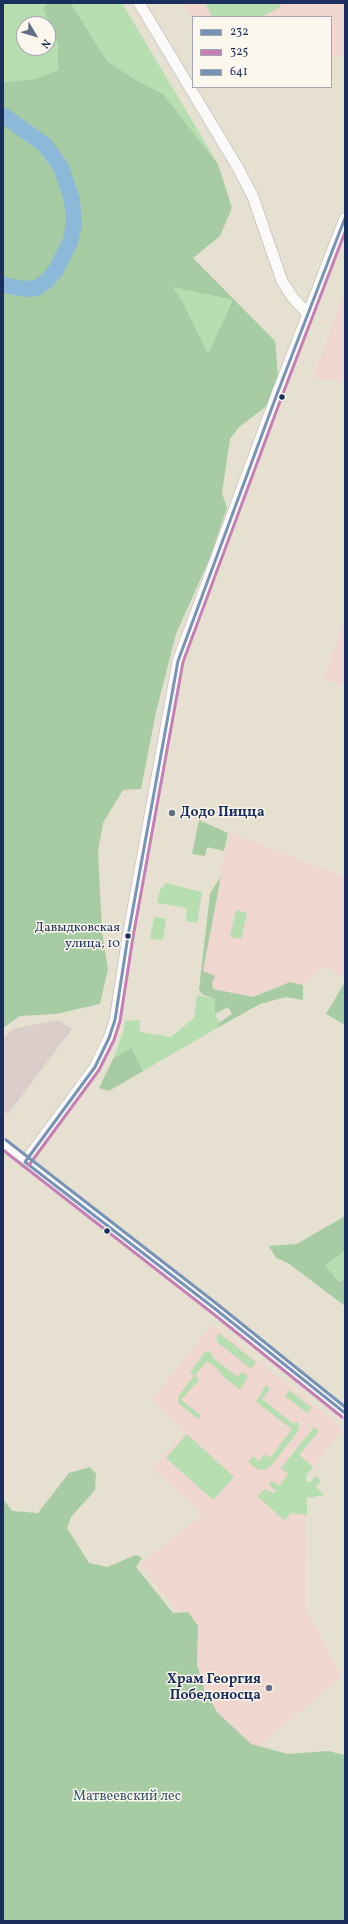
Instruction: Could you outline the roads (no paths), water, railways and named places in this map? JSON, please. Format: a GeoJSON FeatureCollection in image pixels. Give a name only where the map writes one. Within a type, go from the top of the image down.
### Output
{"type":"FeatureCollection","features":[{"type":"Feature","properties":{"kind":"street"},"geometry":{"type":"LineString","coordinates":[[139,3],[238,168],[253,197],[282,281],[293,298],[308,314]]}},
{"type":"Feature","properties":{"kind":"street"},"geometry":{"type":"LineString","coordinates":[[25,1162],[95,1067],[109,1038],[115,1020],[128,936],[178,661],[345,218]]}},
{"type":"Feature","properties":{"kind":"street"},"geometry":{"type":"LineString","coordinates":[[3,1144],[209,1304],[345,1413]]}},
{"type":"Feature","properties":{"kind":"waterway"},"geometry":{"type":"LineString","coordinates":[[3,115],[45,145],[61,167],[72,200],[74,224],[70,242],[56,270],[48,280],[37,288],[25,289],[3,285]]}},
{"type":"Feature","properties":{"kind":"place","name":"Додо Пицца"},"geometry":{"type":"Point","coordinates":[172,813]}},
{"type":"Feature","properties":{"kind":"place","name":"Давыдковская улица, 10"},"geometry":{"type":"Point","coordinates":[128,936]}},
{"type":"Feature","properties":{"kind":"place","name":"Храм Георгия Победоносца"},"geometry":{"type":"Point","coordinates":[269,1688]}},
{"type":"Feature","properties":{"kind":"park label","name":"Матвеевский лес"},"geometry":{"type":"Point","coordinates":[127,1797]}}]}
